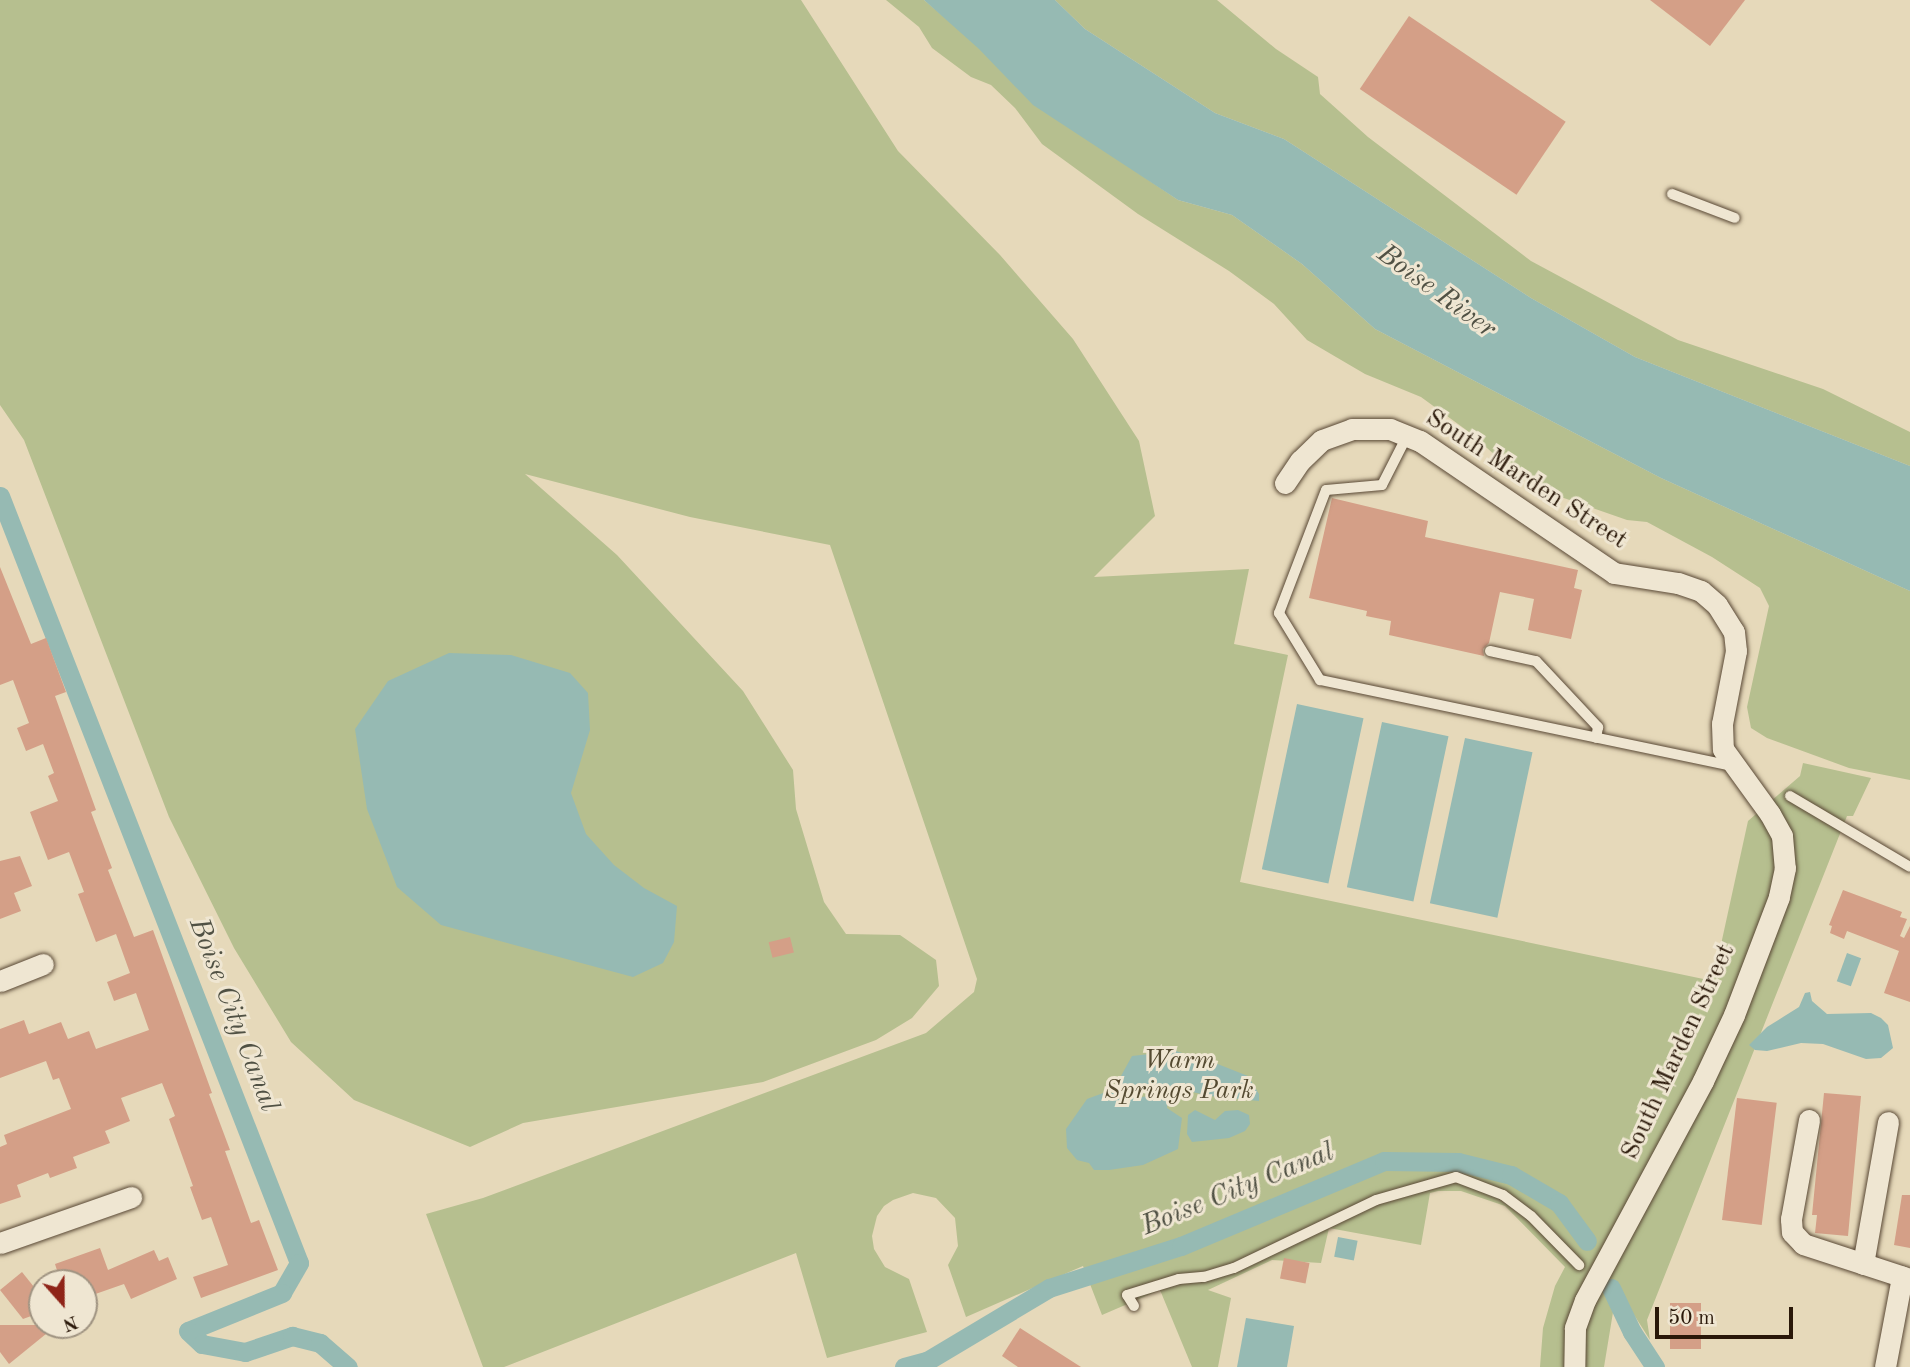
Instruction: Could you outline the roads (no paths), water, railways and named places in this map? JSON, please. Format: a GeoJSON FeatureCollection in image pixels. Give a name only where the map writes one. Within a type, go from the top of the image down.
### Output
{"type":"FeatureCollection","features":[{"type":"Feature","properties":{"kind":"street","name":"South Marden Street"},"geometry":{"type":"LineString","coordinates":[[1285,483],[1300,461],[1322,440],[1352,429],[1390,429],[1420,441],[1614,573],[1678,583],[1701,591],[1717,605],[1734,632],[1736,651],[1722,724],[1723,749],[1770,814],[1782,836],[1785,867],[1779,897],[1734,1015],[1703,1081],[1585,1300],[1575,1328],[1574,1367]]}},
{"type":"Feature","properties":{"kind":"street"},"geometry":{"type":"LineString","coordinates":[[0,981],[43,964]]}},
{"type":"Feature","properties":{"kind":"street"},"geometry":{"type":"LineString","coordinates":[[1809,1120],[1791,1219],[1792,1232],[1803,1244],[1906,1278],[1885,1367]]}},
{"type":"Feature","properties":{"kind":"street"},"geometry":{"type":"LineString","coordinates":[[1863,1264],[1888,1122]]}},
{"type":"Feature","properties":{"kind":"street"},"geometry":{"type":"LineString","coordinates":[[0,1244],[131,1197]]}},
{"type":"Feature","properties":{"kind":"lane"},"geometry":{"type":"LineString","coordinates":[[1672,194],[1735,218]]}},
{"type":"Feature","properties":{"kind":"lane"},"geometry":{"type":"LineString","coordinates":[[1407,436],[1382,485],[1326,490],[1279,613],[1320,680],[1735,768]]}},
{"type":"Feature","properties":{"kind":"lane"},"geometry":{"type":"LineString","coordinates":[[1490,651],[1536,662],[1598,727],[1596,738]]}},
{"type":"Feature","properties":{"kind":"lane"},"geometry":{"type":"LineString","coordinates":[[1790,796],[1910,867]]}},
{"type":"Feature","properties":{"kind":"lane"},"geometry":{"type":"LineString","coordinates":[[1134,1306],[1128,1295],[1179,1279],[1204,1277],[1234,1268],[1376,1200],[1456,1177],[1512,1202],[1531,1216],[1579,1265]]}},
{"type":"Feature","properties":{"kind":"water","name":"Boise River"},"geometry":{"type":"Polygon","coordinates":[[[924,0],[1055,0],[1085,29],[1215,113],[1284,139],[1531,298],[1635,357],[1910,466],[1910,591],[1661,478],[1375,329],[1302,264],[1232,215],[1178,200],[1033,105],[979,49],[924,0]]]}},
{"type":"Feature","properties":{"kind":"water"},"geometry":{"type":"Polygon","coordinates":[[[449,653],[511,655],[570,673],[588,693],[590,730],[571,793],[586,834],[614,865],[644,888],[677,906],[674,942],[663,963],[633,977],[441,925],[397,887],[367,809],[355,729],[388,681],[449,653]]]}},
{"type":"Feature","properties":{"kind":"water"},"geometry":{"type":"Polygon","coordinates":[[[1297,704],[1364,718],[1328,883],[1262,869],[1297,704]]]}},
{"type":"Feature","properties":{"kind":"water"},"geometry":{"type":"Polygon","coordinates":[[[1382,722],[1449,736],[1413,901],[1347,887],[1382,722]]]}},
{"type":"Feature","properties":{"kind":"water"},"geometry":{"type":"Polygon","coordinates":[[[1465,738],[1532,752],[1497,918],[1430,903],[1465,738]]]}},
{"type":"Feature","properties":{"kind":"water"},"geometry":{"type":"Polygon","coordinates":[[[1847,953],[1861,958],[1851,986],[1837,981],[1847,953]]]}},
{"type":"Feature","properties":{"kind":"water"},"geometry":{"type":"Polygon","coordinates":[[[1810,992],[1812,1001],[1827,1014],[1871,1013],[1881,1018],[1888,1025],[1893,1048],[1881,1058],[1866,1059],[1823,1044],[1801,1043],[1767,1051],[1755,1050],[1749,1045],[1767,1027],[1799,1007],[1805,993],[1810,992]]]}},
{"type":"Feature","properties":{"kind":"water"},"geometry":{"type":"Polygon","coordinates":[[[1176,1051],[1195,1057],[1200,1062],[1215,1063],[1248,1076],[1259,1094],[1259,1101],[1210,1096],[1171,1087],[1145,1090],[1116,1085],[1132,1056],[1176,1051]]]}},
{"type":"Feature","properties":{"kind":"water"},"geometry":{"type":"Polygon","coordinates":[[[1164,1091],[1169,1094],[1167,1108],[1182,1118],[1178,1149],[1143,1165],[1094,1170],[1089,1163],[1077,1160],[1067,1148],[1066,1129],[1087,1099],[1106,1092],[1143,1097],[1164,1091]]]}},
{"type":"Feature","properties":{"kind":"water"},"geometry":{"type":"Polygon","coordinates":[[[1195,1110],[1215,1120],[1225,1111],[1238,1110],[1249,1115],[1250,1124],[1245,1131],[1229,1138],[1192,1142],[1187,1134],[1188,1115],[1195,1110]]]}},
{"type":"Feature","properties":{"kind":"water"},"geometry":{"type":"Polygon","coordinates":[[[1338,1237],[1358,1241],[1354,1260],[1334,1257],[1338,1237]]]}},
{"type":"Feature","properties":{"kind":"water"},"geometry":{"type":"Polygon","coordinates":[[[1246,1318],[1294,1326],[1287,1367],[1237,1367],[1246,1318]]]}},
{"type":"Feature","properties":{"kind":"waterway","name":"Boise City Canal"},"geometry":{"type":"LineString","coordinates":[[0,496],[299,1263],[282,1293],[188,1331],[202,1344],[245,1352],[292,1336],[320,1343],[348,1367]]}},
{"type":"Feature","properties":{"kind":"waterway","name":"Boise City Canal"},"geometry":{"type":"LineString","coordinates":[[904,1367],[927,1361],[1049,1288],[1181,1246],[1384,1161],[1458,1162],[1511,1175],[1559,1203],[1587,1241]]}},
{"type":"Feature","properties":{"kind":"waterway","name":"Boise City Canal"},"geometry":{"type":"LineString","coordinates":[[1611,1288],[1632,1332],[1655,1367]]}},
{"type":"Feature","properties":{"kind":"park label","name":"Warm Springs Park"},"geometry":{"type":"Point","coordinates":[1179,1077]}}]}
